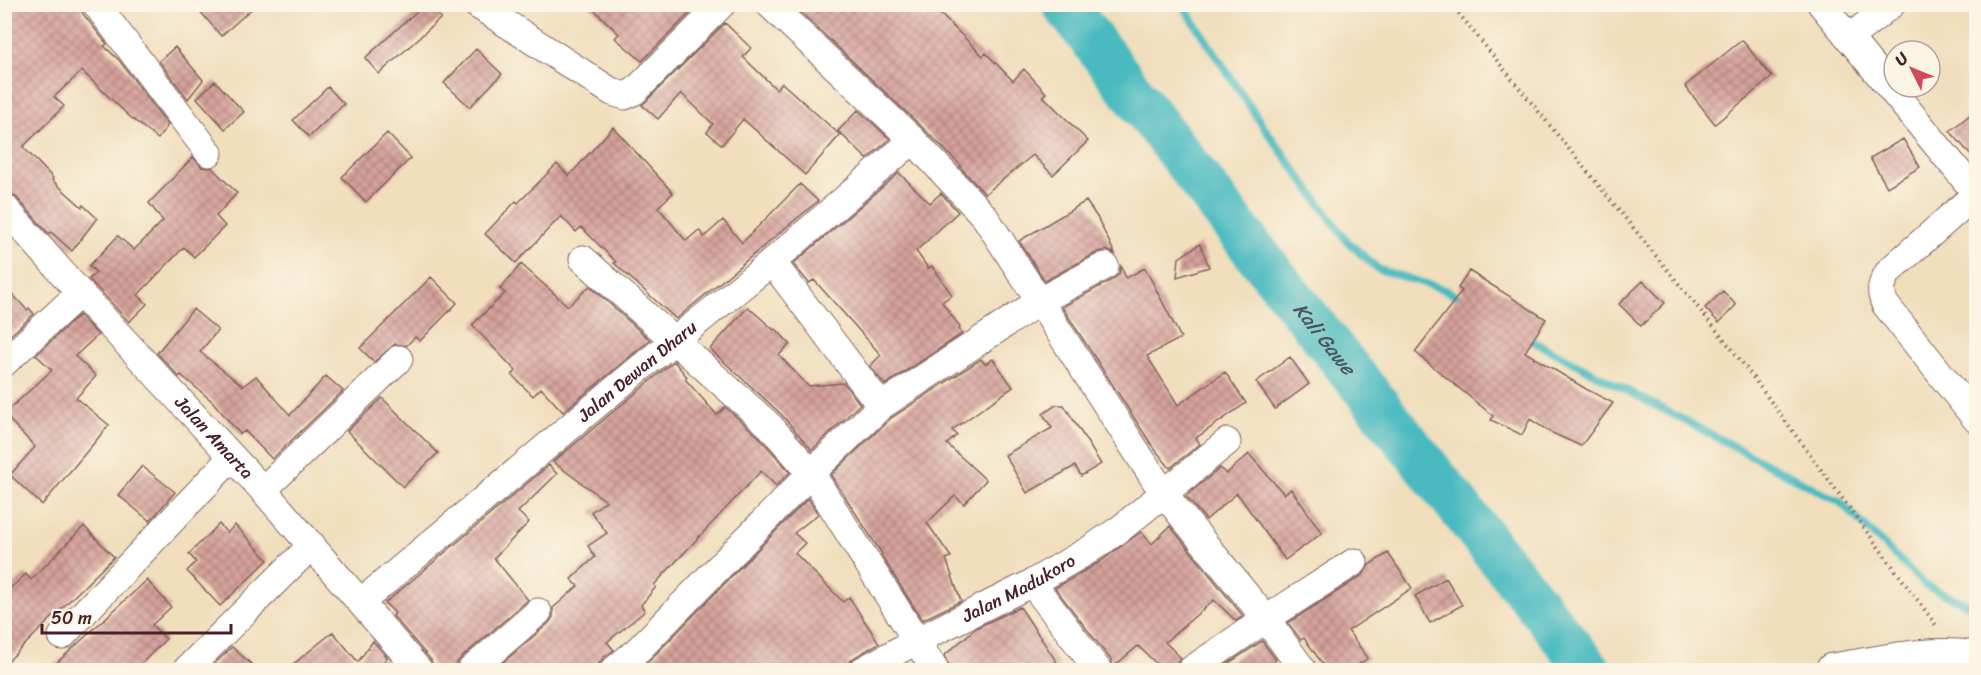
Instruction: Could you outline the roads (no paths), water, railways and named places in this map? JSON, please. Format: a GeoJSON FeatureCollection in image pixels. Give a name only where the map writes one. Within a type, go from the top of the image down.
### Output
{"type":"FeatureCollection","features":[{"type":"Feature","properties":{"kind":"main road"},"geometry":{"type":"LineString","coordinates":[[1832,670],[1894,660],[1967,657]]}},
{"type":"Feature","properties":{"kind":"street"},"geometry":{"type":"LineString","coordinates":[[96,4],[209,153]]}},
{"type":"Feature","properties":{"kind":"street"},"geometry":{"type":"LineString","coordinates":[[476,4],[612,92],[625,96],[635,91],[722,4]]}},
{"type":"Feature","properties":{"kind":"street"},"geometry":{"type":"LineString","coordinates":[[769,4],[913,140],[985,217],[1164,494],[1266,619],[1303,670]]}},
{"type":"Feature","properties":{"kind":"street"},"geometry":{"type":"LineString","coordinates":[[1821,4],[1977,193],[1888,272],[1881,283],[1880,292],[1885,304],[1977,419]]}},
{"type":"Feature","properties":{"kind":"street"},"geometry":{"type":"LineString","coordinates":[[1849,38],[1892,4]]}},
{"type":"Feature","properties":{"kind":"street","name":"Jalan Dewan Dharu"},"geometry":{"type":"LineString","coordinates":[[361,603],[772,262],[913,140]]}},
{"type":"Feature","properties":{"kind":"street","name":"Jalan Amarta"},"geometry":{"type":"LineString","coordinates":[[7,214],[263,489],[419,670]]}},
{"type":"Feature","properties":{"kind":"street"},"geometry":{"type":"LineString","coordinates":[[583,259],[770,426],[811,473],[935,670]]}},
{"type":"Feature","properties":{"kind":"street"},"geometry":{"type":"LineString","coordinates":[[772,262],[880,406]]}},
{"type":"Feature","properties":{"kind":"street"},"geometry":{"type":"LineString","coordinates":[[614,670],[639,649],[811,473],[880,406],[1040,301],[1105,266]]}},
{"type":"Feature","properties":{"kind":"street"},"geometry":{"type":"LineString","coordinates":[[4,363],[80,293]]}},
{"type":"Feature","properties":{"kind":"street"},"geometry":{"type":"LineString","coordinates":[[263,489],[399,359]]}},
{"type":"Feature","properties":{"kind":"street","name":"Jalan Madukoro"},"geometry":{"type":"LineString","coordinates":[[863,670],[916,640],[1032,584],[1120,530],[1227,442]]}},
{"type":"Feature","properties":{"kind":"street"},"geometry":{"type":"LineString","coordinates":[[62,636],[232,457]]}},
{"type":"Feature","properties":{"kind":"street"},"geometry":{"type":"LineString","coordinates":[[186,670],[312,545]]}},
{"type":"Feature","properties":{"kind":"street"},"geometry":{"type":"LineString","coordinates":[[1191,670],[1354,562]]}},
{"type":"Feature","properties":{"kind":"street"},"geometry":{"type":"LineString","coordinates":[[1032,584],[1098,670]]}},
{"type":"Feature","properties":{"kind":"street"},"geometry":{"type":"LineString","coordinates":[[471,670],[538,612]]}},
{"type":"Feature","properties":{"kind":"waterway","name":"Kali Gawe"},"geometry":{"type":"LineString","coordinates":[[1064,4],[1241,234],[1589,670]]}},
{"type":"Feature","properties":{"kind":"waterway"},"geometry":{"type":"LineString","coordinates":[[1182,4],[1263,126],[1347,241],[1378,269],[1446,290],[1465,302]]}},
{"type":"Feature","properties":{"kind":"waterway"},"geometry":{"type":"LineString","coordinates":[[1525,337],[1840,502],[1926,586],[1976,608]]}}]}
